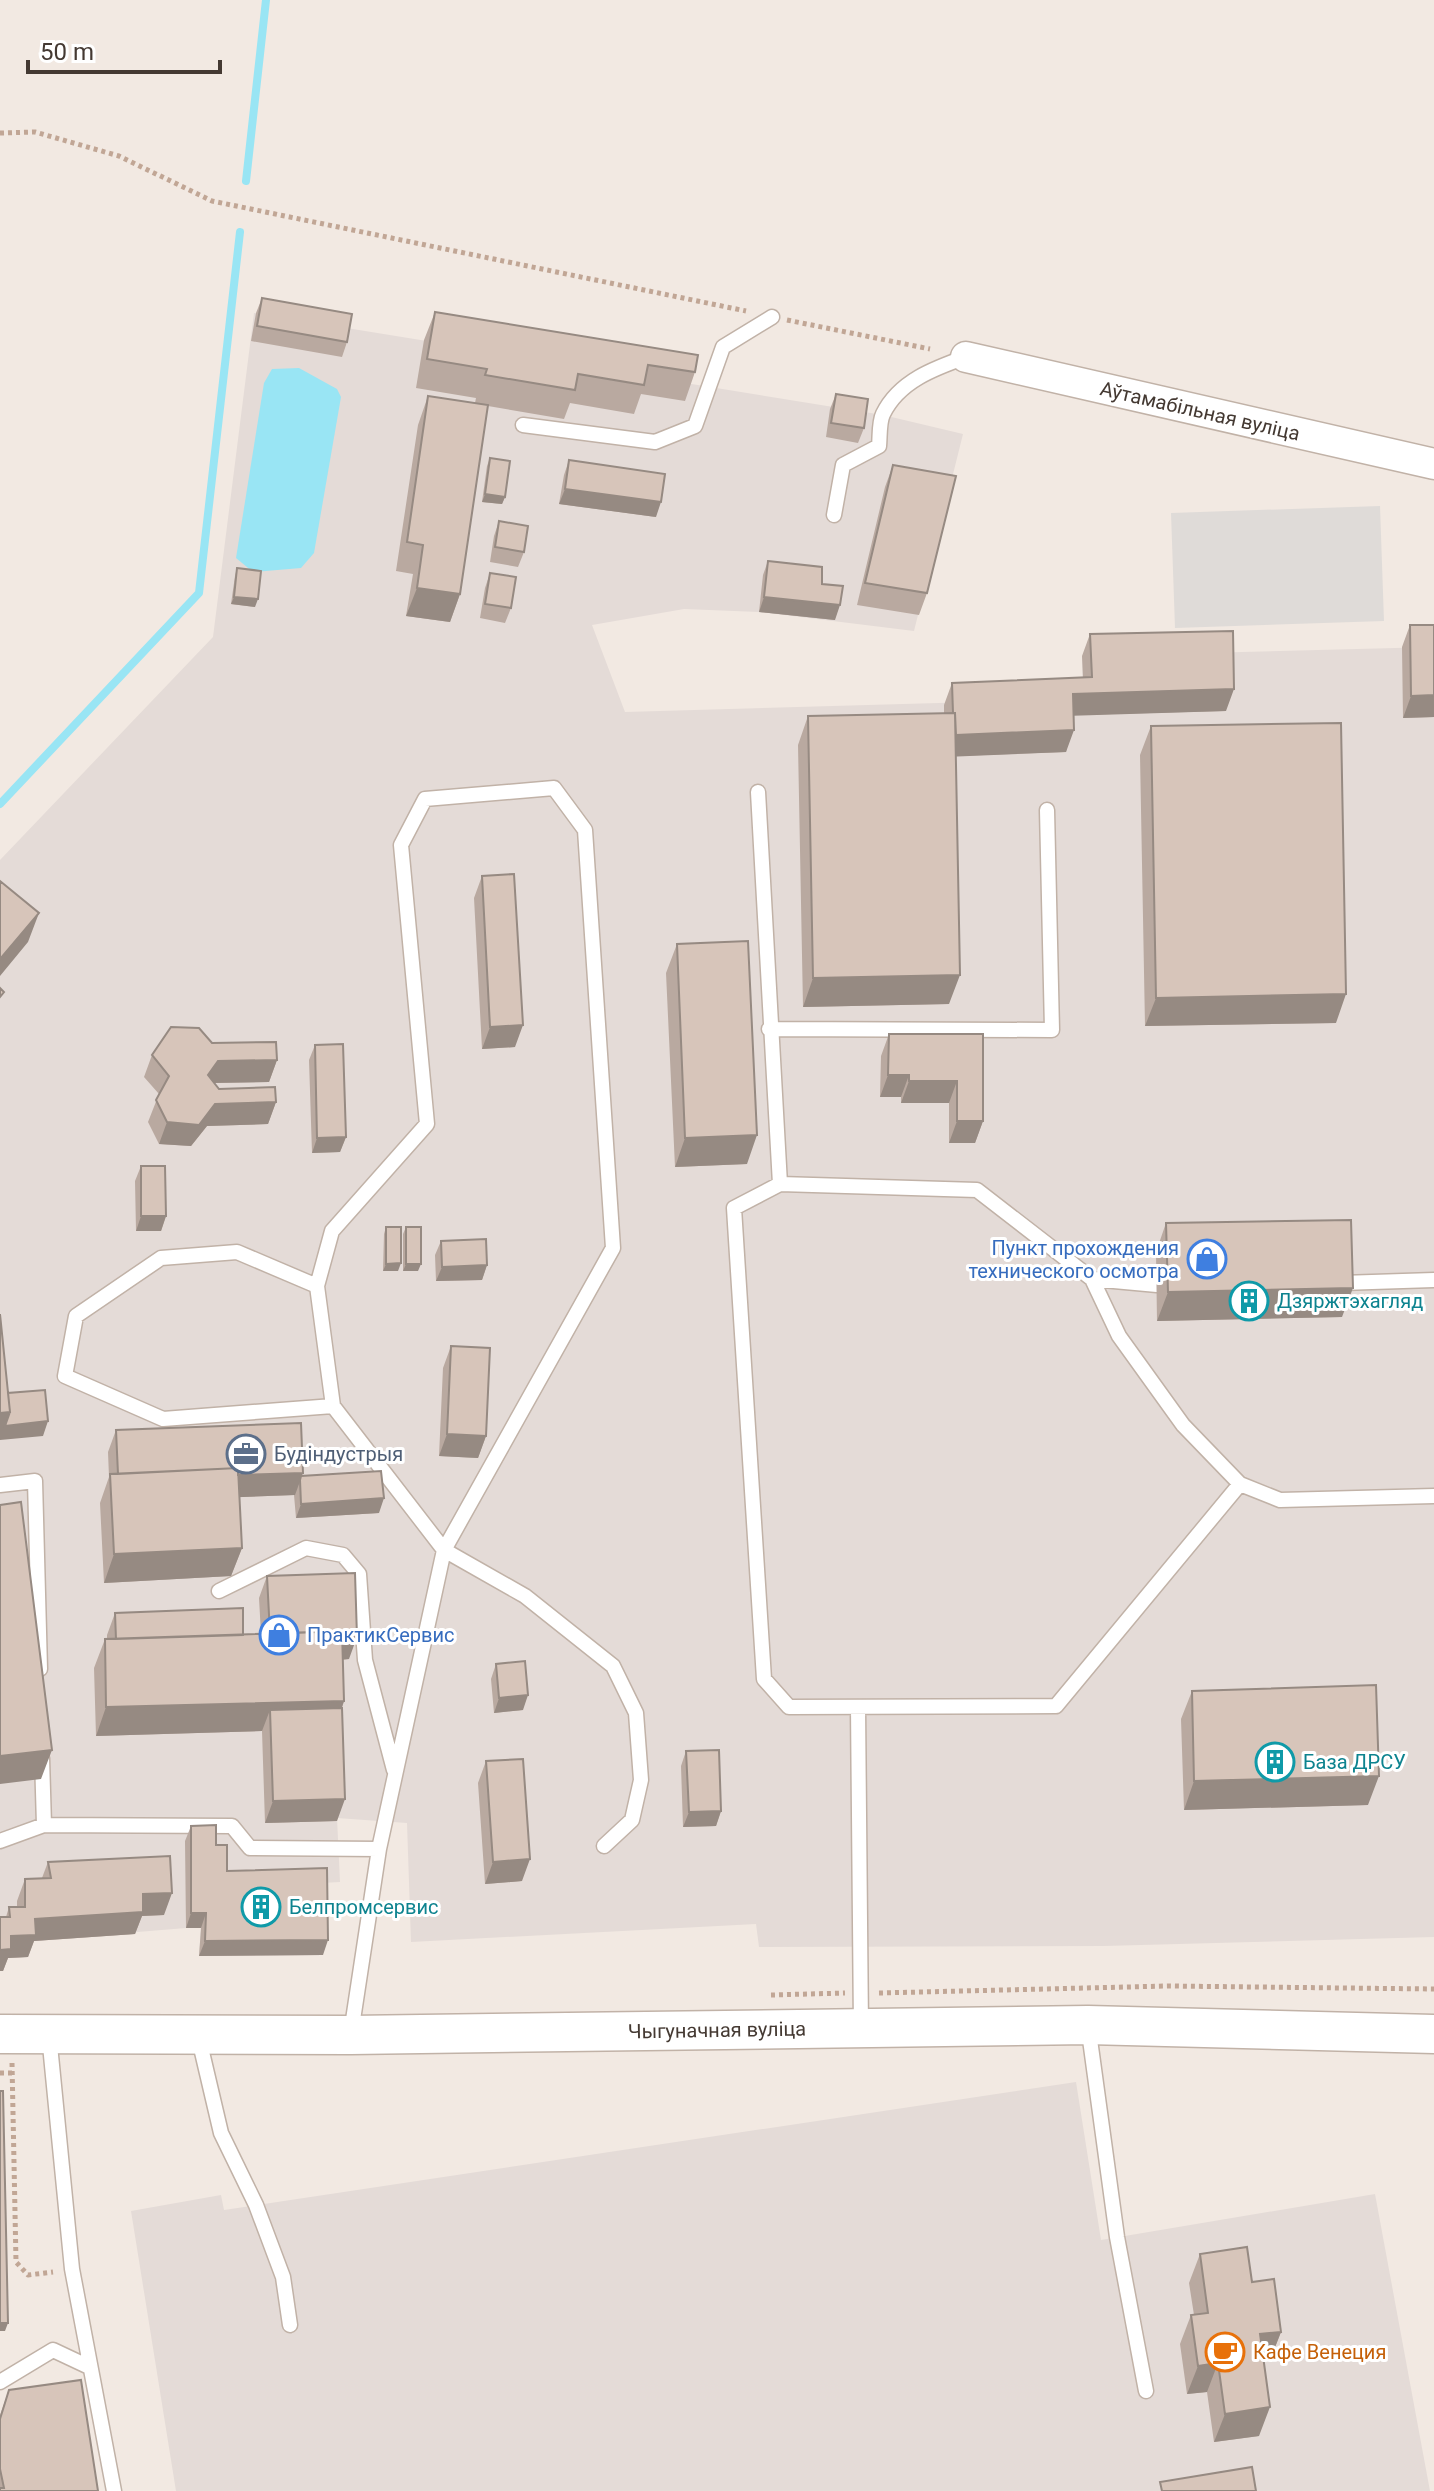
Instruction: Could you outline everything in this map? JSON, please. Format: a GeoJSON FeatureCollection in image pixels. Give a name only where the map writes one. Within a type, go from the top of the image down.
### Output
{"type":"FeatureCollection","features":[{"type":"Feature","properties":{"kind":"street","name":"Аўтамабільная вуліца"},"geometry":{"type":"LineString","coordinates":[[966,357],[1434,464]]}},
{"type":"Feature","properties":{"kind":"street","name":"Чыгуначная вуліца"},"geometry":{"type":"LineString","coordinates":[[6,2034],[351,2035],[861,2011],[1088,2025],[1434,2034]]}},
{"type":"Feature","properties":{"kind":"lane"},"geometry":{"type":"LineString","coordinates":[[523,425],[655,442],[695,426],[723,347],[772,317]]}},
{"type":"Feature","properties":{"kind":"lane"},"geometry":{"type":"LineString","coordinates":[[834,515],[843,465],[879,446],[883,415],[898,396],[923,372],[966,357]]}},
{"type":"Feature","properties":{"kind":"lane"},"geometry":{"type":"LineString","coordinates":[[351,2035],[379,1849],[444,1550],[613,1248],[585,830],[554,788],[425,799],[401,845],[427,1124],[332,1231],[317,1286],[333,1406],[444,1550],[525,1596],[613,1666],[636,1713],[641,1780],[632,1820],[604,1846]]}},
{"type":"Feature","properties":{"kind":"lane"},"geometry":{"type":"LineString","coordinates":[[758,792],[780,1184]]}},
{"type":"Feature","properties":{"kind":"lane"},"geometry":{"type":"LineString","coordinates":[[769,1029],[1052,1030],[1047,810]]}},
{"type":"Feature","properties":{"kind":"lane"},"geometry":{"type":"LineString","coordinates":[[1240,1484],[1056,1706],[789,1707],[764,1679],[734,1208],[780,1184],[977,1190],[1092,1279],[1119,1336],[1183,1425],[1240,1484],[1280,1500],[1434,1496]]}},
{"type":"Feature","properties":{"kind":"lane"},"geometry":{"type":"LineString","coordinates":[[317,1286],[237,1252],[161,1258],[76,1316],[65,1376],[163,1419],[333,1406]]}},
{"type":"Feature","properties":{"kind":"lane"},"geometry":{"type":"LineString","coordinates":[[1092,1279],[1157,1285]]}},
{"type":"Feature","properties":{"kind":"lane"},"geometry":{"type":"LineString","coordinates":[[1341,1283],[1434,1280]]}},
{"type":"Feature","properties":{"kind":"lane"},"geometry":{"type":"LineString","coordinates":[[0,1485],[35,1481],[40,1684]]}},
{"type":"Feature","properties":{"kind":"lane"},"geometry":{"type":"LineString","coordinates":[[219,1591],[306,1548],[343,1555],[359,1574],[365,1660],[395,1774]]}},
{"type":"Feature","properties":{"kind":"lane"},"geometry":{"type":"LineString","coordinates":[[858,1707],[861,2011]]}},
{"type":"Feature","properties":{"kind":"lane"},"geometry":{"type":"LineString","coordinates":[[42,1747],[44,1825]]}},
{"type":"Feature","properties":{"kind":"lane"},"geometry":{"type":"LineString","coordinates":[[0,1841],[44,1825],[232,1826],[250,1848],[379,1849]]}},
{"type":"Feature","properties":{"kind":"lane"},"geometry":{"type":"LineString","coordinates":[[1088,2025],[1117,2237],[1146,2391]]}},
{"type":"Feature","properties":{"kind":"lane"},"geometry":{"type":"LineString","coordinates":[[49,2034],[72,2269],[87,2366],[114,2491]]}},
{"type":"Feature","properties":{"kind":"lane"},"geometry":{"type":"LineString","coordinates":[[198,2035],[221,2133],[256,2205],[283,2277],[290,2325]]}},
{"type":"Feature","properties":{"kind":"lane"},"geometry":{"type":"LineString","coordinates":[[0,2382],[53,2350],[87,2366]]}},
{"type":"Feature","properties":{"kind":"path"},"geometry":{"type":"LineString","coordinates":[[0,133],[35,132],[119,156],[212,201],[966,357]]}},
{"type":"Feature","properties":{"kind":"path"},"geometry":{"type":"LineString","coordinates":[[755,1995],[861,2011],[1168,1986],[1434,1989]]}},
{"type":"Feature","properties":{"kind":"path"},"geometry":{"type":"LineString","coordinates":[[6,2034],[12,2073],[16,2262],[28,2275],[72,2269]]}},
{"type":"Feature","properties":{"kind":"path"},"geometry":{"type":"LineString","coordinates":[[0,2073],[12,2073]]}},
{"type":"Feature","properties":{"kind":"shaded area"},"geometry":{"type":"Polygon","coordinates":[[[254,313],[883,415],[963,434],[914,631],[759,612],[684,609],[592,625],[625,712],[1083,699],[1082,656],[1434,647],[1434,1937],[1104,1946],[759,1947],[756,1924],[411,1942],[407,1823],[337,1818],[340,1882],[322,1883],[323,1955],[199,1956],[201,1928],[186,1928],[28,1941],[28,1957],[3,1958],[3,1971],[0,1971],[0,860],[213,637],[254,313]]]}},
{"type":"Feature","properties":{"kind":"shaded area"},"geometry":{"type":"Polygon","coordinates":[[[1380,506],[1384,621],[1175,628],[1171,513],[1380,506]]]}},
{"type":"Feature","properties":{"kind":"shaded area"},"geometry":{"type":"Polygon","coordinates":[[[1076,2082],[1101,2240],[1375,2194],[1430,2491],[176,2491],[131,2211],[221,2195],[224,2210],[1076,2082]]]}},
{"type":"Feature","properties":{"kind":"water"},"geometry":{"type":"Polygon","coordinates":[[[299,368],[337,389],[341,397],[314,553],[301,568],[253,572],[236,558],[264,383],[272,369],[299,368]]]}},
{"type":"Feature","properties":{"kind":"building"},"geometry":{"type":"Polygon","coordinates":[[[262,298],[352,314],[347,342],[257,326],[262,298]]]}},
{"type":"Feature","properties":{"kind":"building"},"geometry":{"type":"Polygon","coordinates":[[[435,312],[698,355],[695,372],[648,365],[644,385],[578,374],[575,390],[485,375],[487,369],[427,359],[435,312]]]}},
{"type":"Feature","properties":{"kind":"building"},"geometry":{"type":"Polygon","coordinates":[[[836,394],[868,399],[864,428],[831,423],[836,394]]]}},
{"type":"Feature","properties":{"kind":"building"},"geometry":{"type":"Polygon","coordinates":[[[428,396],[488,405],[460,594],[417,588],[423,545],[407,542],[428,396]]]}},
{"type":"Feature","properties":{"kind":"building"},"geometry":{"type":"Polygon","coordinates":[[[490,458],[510,461],[505,497],[485,494],[490,458]]]}},
{"type":"Feature","properties":{"kind":"building"},"geometry":{"type":"Polygon","coordinates":[[[569,460],[665,474],[661,502],[565,489],[569,460]]]}},
{"type":"Feature","properties":{"kind":"building"},"geometry":{"type":"Polygon","coordinates":[[[893,465],[956,476],[927,593],[865,583],[893,465]]]}},
{"type":"Feature","properties":{"kind":"building"},"geometry":{"type":"Polygon","coordinates":[[[499,521],[528,526],[524,552],[495,547],[499,521]]]}},
{"type":"Feature","properties":{"kind":"building"},"geometry":{"type":"Polygon","coordinates":[[[768,561],[822,567],[822,584],[843,586],[840,605],[764,597],[768,561]]]}},
{"type":"Feature","properties":{"kind":"building"},"geometry":{"type":"Polygon","coordinates":[[[237,568],[261,571],[258,599],[234,597],[237,568]]]}},
{"type":"Feature","properties":{"kind":"building"},"geometry":{"type":"Polygon","coordinates":[[[490,573],[516,577],[511,608],[485,604],[490,573]]]}},
{"type":"Feature","properties":{"kind":"building"},"geometry":{"type":"Polygon","coordinates":[[[1410,625],[1434,625],[1434,695],[1411,696],[1410,625]]]}},
{"type":"Feature","properties":{"kind":"building"},"geometry":{"type":"Polygon","coordinates":[[[1233,631],[1234,689],[1073,694],[1074,730],[956,735],[952,683],[1092,677],[1090,634],[1233,631]]]}},
{"type":"Feature","properties":{"kind":"building"},"geometry":{"type":"Polygon","coordinates":[[[955,713],[960,975],[813,978],[808,716],[955,713]]]}},
{"type":"Feature","properties":{"kind":"building"},"geometry":{"type":"Polygon","coordinates":[[[1341,723],[1346,994],[1156,998],[1151,726],[1341,723]]]}},
{"type":"Feature","properties":{"kind":"building"},"geometry":{"type":"Polygon","coordinates":[[[514,874],[523,1025],[490,1027],[482,876],[514,874]]]}},
{"type":"Feature","properties":{"kind":"building"},"geometry":{"type":"Polygon","coordinates":[[[0,881],[39,913],[0,959],[0,881]]]}},
{"type":"Feature","properties":{"kind":"building"},"geometry":{"type":"Polygon","coordinates":[[[748,941],[757,1135],[685,1138],[677,944],[748,941]]]}},
{"type":"Feature","properties":{"kind":"building"},"geometry":{"type":"Polygon","coordinates":[[[171,1027],[199,1028],[212,1043],[276,1042],[277,1060],[218,1061],[208,1075],[219,1089],[275,1087],[276,1102],[215,1104],[199,1125],[167,1122],[156,1100],[169,1076],[152,1055],[171,1027]]]}},
{"type":"Feature","properties":{"kind":"building"},"geometry":{"type":"Polygon","coordinates":[[[889,1034],[983,1034],[983,1121],[957,1121],[957,1081],[909,1081],[909,1075],[888,1075],[889,1034]]]}},
{"type":"Feature","properties":{"kind":"building"},"geometry":{"type":"Polygon","coordinates":[[[343,1044],[346,1137],[317,1138],[315,1045],[343,1044]]]}},
{"type":"Feature","properties":{"kind":"building"},"geometry":{"type":"Polygon","coordinates":[[[141,1166],[165,1166],[166,1216],[141,1216],[141,1166]]]}},
{"type":"Feature","properties":{"kind":"building"},"geometry":{"type":"Polygon","coordinates":[[[1351,1220],[1353,1288],[1168,1292],[1166,1223],[1351,1220]]]}},
{"type":"Feature","properties":{"kind":"building"},"geometry":{"type":"Polygon","coordinates":[[[386,1227],[401,1227],[401,1263],[386,1264],[386,1227]]]}},
{"type":"Feature","properties":{"kind":"building"},"geometry":{"type":"Polygon","coordinates":[[[406,1227],[421,1227],[421,1264],[406,1264],[406,1227]]]}},
{"type":"Feature","properties":{"kind":"building"},"geometry":{"type":"Polygon","coordinates":[[[486,1239],[487,1265],[442,1267],[441,1241],[486,1239]]]}},
{"type":"Feature","properties":{"kind":"building"},"geometry":{"type":"Polygon","coordinates":[[[0,1314],[10,1412],[0,1413],[0,1314]]]}},
{"type":"Feature","properties":{"kind":"building"},"geometry":{"type":"Polygon","coordinates":[[[451,1346],[490,1348],[486,1436],[447,1434],[451,1346]]]}},
{"type":"Feature","properties":{"kind":"building"},"geometry":{"type":"Polygon","coordinates":[[[45,1390],[48,1421],[5,1426],[10,1412],[8,1393],[45,1390]]]}},
{"type":"Feature","properties":{"kind":"building"},"geometry":{"type":"Polygon","coordinates":[[[301,1423],[303,1473],[238,1475],[238,1468],[118,1474],[116,1430],[301,1423]]]}},
{"type":"Feature","properties":{"kind":"building"},"geometry":{"type":"Polygon","coordinates":[[[238,1468],[242,1548],[114,1554],[110,1474],[238,1468]]]}},
{"type":"Feature","properties":{"kind":"building"},"geometry":{"type":"Polygon","coordinates":[[[381,1471],[384,1498],[301,1504],[301,1476],[381,1471]]]}},
{"type":"Feature","properties":{"kind":"building"},"geometry":{"type":"Polygon","coordinates":[[[21,1502],[52,1750],[0,1756],[0,1505],[21,1502]]]}},
{"type":"Feature","properties":{"kind":"building"},"geometry":{"type":"Polygon","coordinates":[[[355,1573],[357,1637],[342,1638],[342,1631],[270,1634],[267,1576],[355,1573]]]}},
{"type":"Feature","properties":{"kind":"building"},"geometry":{"type":"Polygon","coordinates":[[[243,1608],[243,1635],[116,1639],[115,1613],[243,1608]]]}},
{"type":"Feature","properties":{"kind":"building"},"geometry":{"type":"Polygon","coordinates":[[[342,1631],[344,1701],[106,1707],[105,1639],[342,1631]]]}},
{"type":"Feature","properties":{"kind":"building"},"geometry":{"type":"Polygon","coordinates":[[[525,1661],[528,1695],[499,1698],[496,1664],[525,1661]]]}},
{"type":"Feature","properties":{"kind":"building","name":"База ДРСУ"},"geometry":{"type":"Polygon","coordinates":[[[1376,1685],[1379,1776],[1194,1781],[1192,1691],[1376,1685]]]}},
{"type":"Feature","properties":{"kind":"building"},"geometry":{"type":"Polygon","coordinates":[[[342,1708],[345,1799],[273,1801],[270,1710],[342,1708]]]}},
{"type":"Feature","properties":{"kind":"building"},"geometry":{"type":"Polygon","coordinates":[[[719,1750],[721,1811],[689,1812],[686,1751],[719,1750]]]}},
{"type":"Feature","properties":{"kind":"building"},"geometry":{"type":"Polygon","coordinates":[[[523,1759],[530,1859],[493,1862],[486,1761],[523,1759]]]}},
{"type":"Feature","properties":{"kind":"building","name":"Белпромсервис"},"geometry":{"type":"Polygon","coordinates":[[[216,1825],[216,1845],[227,1845],[227,1871],[327,1868],[328,1940],[205,1941],[206,1913],[191,1913],[191,1826],[216,1825]]]}},
{"type":"Feature","properties":{"kind":"building"},"geometry":{"type":"Polygon","coordinates":[[[170,1856],[172,1893],[143,1894],[143,1912],[35,1919],[36,1935],[11,1936],[11,1949],[0,1950],[0,1917],[10,1917],[9,1907],[25,1907],[25,1879],[51,1878],[48,1862],[170,1856]]]}},
{"type":"Feature","properties":{"kind":"building"},"geometry":{"type":"Polygon","coordinates":[[[0,2091],[3,2091],[8,2323],[0,2323],[0,2091]]]}},
{"type":"Feature","properties":{"kind":"building","name":"Кафе Венеция"},"geometry":{"type":"Polygon","coordinates":[[[1247,2247],[1252,2282],[1274,2279],[1281,2332],[1260,2334],[1270,2407],[1225,2414],[1218,2363],[1198,2366],[1191,2315],[1208,2313],[1200,2254],[1247,2247]]]}},
{"type":"Feature","properties":{"kind":"building"},"geometry":{"type":"Polygon","coordinates":[[[81,2380],[98,2491],[0,2491],[4,2488],[0,2469],[0,2419],[9,2390],[81,2380]]]}},
{"type":"Feature","properties":{"kind":"building"},"geometry":{"type":"Polygon","coordinates":[[[1252,2467],[1256,2491],[1162,2491],[1160,2482],[1252,2467]]]}},
{"type":"Feature","properties":{"kind":"waterway"},"geometry":{"type":"LineString","coordinates":[[246,181],[266,0]]}},
{"type":"Feature","properties":{"kind":"waterway"},"geometry":{"type":"LineString","coordinates":[[0,804],[199,593],[240,232]]}},
{"type":"Feature","properties":{"kind":"place","name":"Пункт прохождения технического осмотра"},"geometry":{"type":"Point","coordinates":[1207,1259]}},
{"type":"Feature","properties":{"kind":"place","name":"Дзяржтэхагляд"},"geometry":{"type":"Point","coordinates":[1249,1301]}},
{"type":"Feature","properties":{"kind":"place","name":"Будіндустрыя"},"geometry":{"type":"Point","coordinates":[246,1454]}},
{"type":"Feature","properties":{"kind":"place","name":"ПрактикСервис"},"geometry":{"type":"Point","coordinates":[279,1635]}},
{"type":"Feature","properties":{"kind":"place","name":"База ДРСУ"},"geometry":{"type":"Point","coordinates":[1275,1762]}},
{"type":"Feature","properties":{"kind":"place","name":"Белпромсервис"},"geometry":{"type":"Point","coordinates":[261,1907]}},
{"type":"Feature","properties":{"kind":"place","name":"Кафе Венеция"},"geometry":{"type":"Point","coordinates":[1225,2352]}}]}
